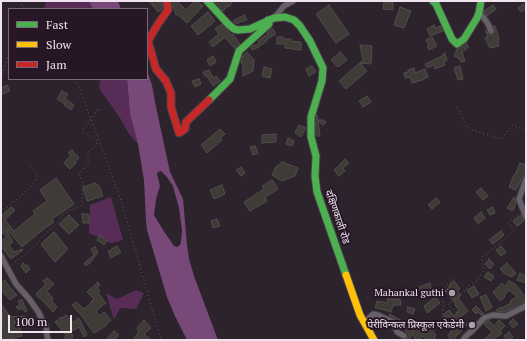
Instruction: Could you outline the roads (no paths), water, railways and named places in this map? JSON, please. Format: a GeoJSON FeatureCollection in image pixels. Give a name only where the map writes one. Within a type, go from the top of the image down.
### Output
{"type":"FeatureCollection","features":[{"type":"Feature","properties":{"kind":"main road"},"geometry":{"type":"LineString","coordinates":[[167,1],[168,10],[148,41],[156,69],[166,81],[171,93],[171,107],[180,134],[185,129],[186,122],[230,79],[239,51],[268,24],[271,19]]}},
{"type":"Feature","properties":{"kind":"main road"},"geometry":{"type":"LineString","coordinates":[[207,1],[234,29],[250,29],[271,19]]}},
{"type":"Feature","properties":{"kind":"main road"},"geometry":{"type":"LineString","coordinates":[[433,1],[436,4],[452,39],[457,44],[468,34],[479,13],[481,1]]}},
{"type":"Feature","properties":{"kind":"main road","name":"दक्षिणकाली रोड"},"geometry":{"type":"LineString","coordinates":[[271,19],[285,17],[294,20],[310,41],[322,68],[322,81],[311,117],[311,137],[316,156],[315,176],[317,192],[360,315],[374,340]]}},
{"type":"Feature","properties":{"kind":"street"},"geometry":{"type":"LineString","coordinates":[[271,19],[284,6],[293,1]]}},
{"type":"Feature","properties":{"kind":"street"},"geometry":{"type":"LineString","coordinates":[[479,13],[484,18],[491,31]]}},
{"type":"Feature","properties":{"kind":"street"},"geometry":{"type":"LineString","coordinates":[[526,179],[519,199],[526,217]]}},
{"type":"Feature","properties":{"kind":"street"},"geometry":{"type":"LineString","coordinates":[[1,256],[16,284],[30,300],[46,326],[48,340]]}},
{"type":"Feature","properties":{"kind":"street"},"geometry":{"type":"LineString","coordinates":[[463,340],[484,318],[493,315],[506,316],[526,306]]}},
{"type":"Feature","properties":{"kind":"street"},"geometry":{"type":"LineString","coordinates":[[365,324],[373,314],[378,315],[394,322],[397,332],[404,336]]}},
{"type":"Feature","properties":{"kind":"place","name":"Mahankal guthi"},"geometry":{"type":"Point","coordinates":[452,293]}},
{"type":"Feature","properties":{"kind":"place","name":"पेरीविन्कल प्रिस्कूल एकेडेमी"},"geometry":{"type":"Point","coordinates":[472,325]}}]}
